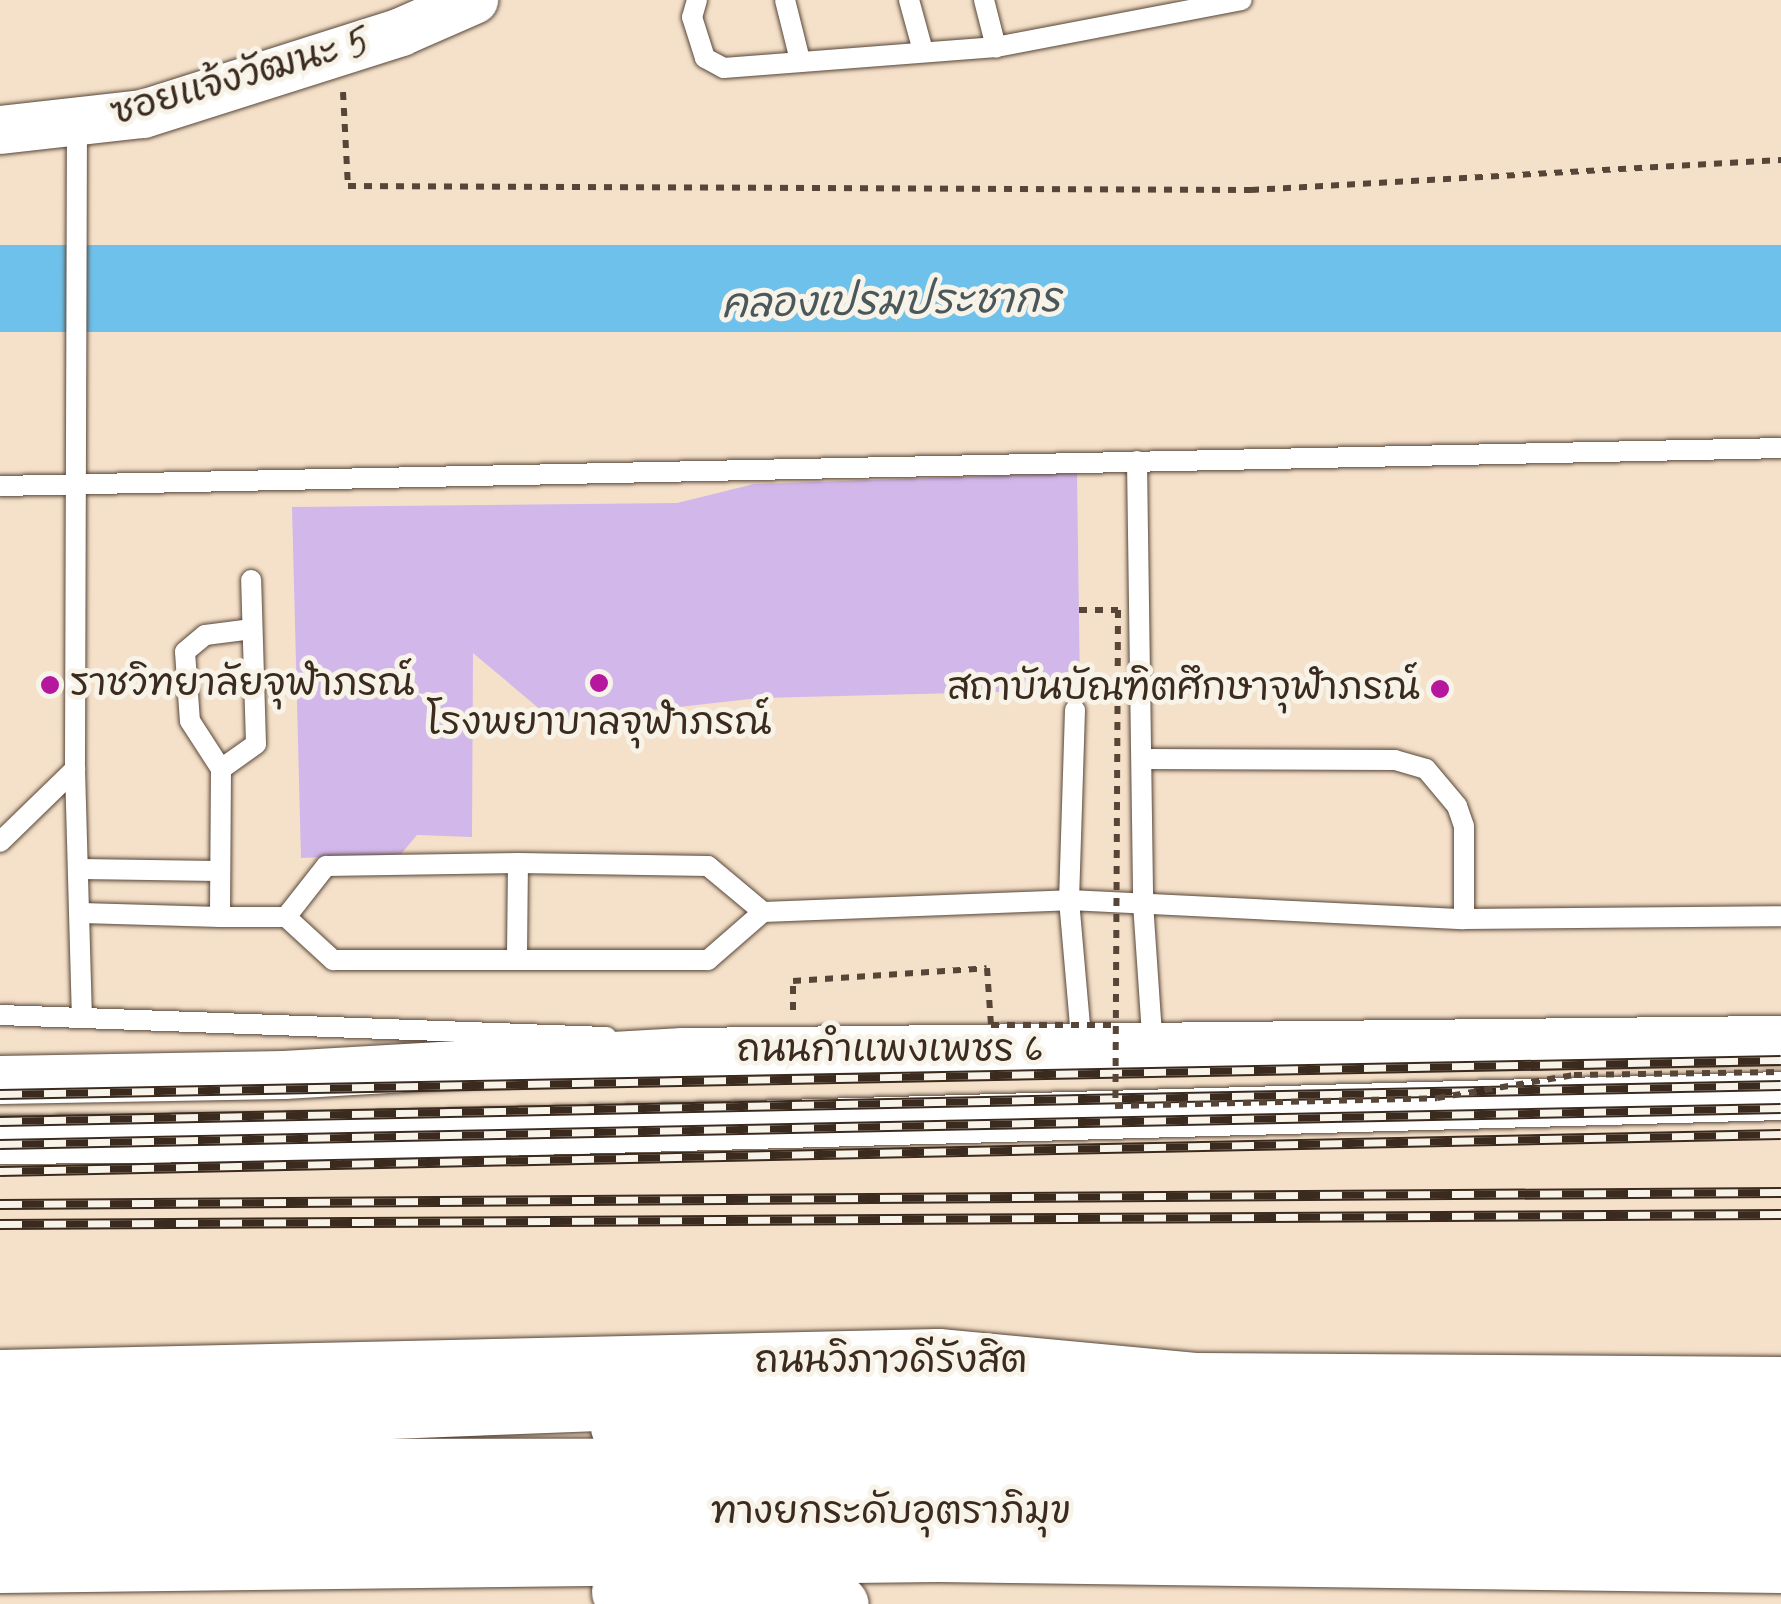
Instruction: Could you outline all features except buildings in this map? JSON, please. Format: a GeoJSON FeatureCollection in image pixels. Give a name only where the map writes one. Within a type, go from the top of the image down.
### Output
{"type":"FeatureCollection","features":[{"type":"Feature","properties":{"kind":"main road","name":"ถนนวิภาวดีรังสิต"},"geometry":{"type":"LineString","coordinates":[[0,1377],[938,1356],[1197,1380],[1781,1384]]}},
{"type":"Feature","properties":{"kind":"main road"},"geometry":{"type":"LineString","coordinates":[[0,1427],[103,1427],[1197,1380]]}},
{"type":"Feature","properties":{"kind":"main road"},"geometry":{"type":"LineString","coordinates":[[1051,1426],[1430,1384]]}},
{"type":"Feature","properties":{"kind":"main road","name":"ถนนวิภาวดีรังสิต"},"geometry":{"type":"LineString","coordinates":[[0,1427],[1781,1429]]}},
{"type":"Feature","properties":{"kind":"main road","name":"ทางยกระดับอุตราภิมุข"},"geometry":{"type":"LineString","coordinates":[[0,1466],[1781,1462]]}},
{"type":"Feature","properties":{"kind":"main road","name":"ทางยกระดับอุตราภิมุข"},"geometry":{"type":"LineString","coordinates":[[0,1518],[942,1511],[1781,1520]]}},
{"type":"Feature","properties":{"kind":"main road"},"geometry":{"type":"LineString","coordinates":[[0,1564],[418,1563],[938,1554],[1781,1565]]}},
{"type":"Feature","properties":{"kind":"main road"},"geometry":{"type":"LineString","coordinates":[[418,1563],[628,1594],[841,1604]]}},
{"type":"Feature","properties":{"kind":"street","name":"ซอยแจ้งวัฒนะ 5"},"geometry":{"type":"LineString","coordinates":[[0,130],[143,114],[341,51],[474,0]]}},
{"type":"Feature","properties":{"kind":"street","name":"ถนนกำแพงเพชร 6"},"geometry":{"type":"LineString","coordinates":[[0,1080],[284,1075],[683,1052],[1117,1042],[1473,1044],[1781,1040]]}},
{"type":"Feature","properties":{"kind":"street"},"geometry":{"type":"LineString","coordinates":[[1473,1044],[1474,1103]]}},
{"type":"Feature","properties":{"kind":"street","name":"ถนนกำแพงเพชร 6"},"geometry":{"type":"LineString","coordinates":[[0,1140],[323,1138],[1781,1096]]}},
{"type":"Feature","properties":{"kind":"lane"},"geometry":{"type":"LineString","coordinates":[[696,0],[692,17],[705,58],[724,68],[996,47],[1242,0]]}},
{"type":"Feature","properties":{"kind":"lane"},"geometry":{"type":"LineString","coordinates":[[785,0],[800,60]]}},
{"type":"Feature","properties":{"kind":"lane"},"geometry":{"type":"LineString","coordinates":[[909,0],[923,52]]}},
{"type":"Feature","properties":{"kind":"lane"},"geometry":{"type":"LineString","coordinates":[[984,0],[996,47]]}},
{"type":"Feature","properties":{"kind":"lane"},"geometry":{"type":"LineString","coordinates":[[76,121],[75,768],[82,1015]]}},
{"type":"Feature","properties":{"kind":"lane"},"geometry":{"type":"LineString","coordinates":[[0,486],[1781,448]]}},
{"type":"Feature","properties":{"kind":"lane"},"geometry":{"type":"LineString","coordinates":[[1117,1042],[1143,903],[1137,462]]}},
{"type":"Feature","properties":{"kind":"lane"},"geometry":{"type":"LineString","coordinates":[[221,769],[256,744],[251,580]]}},
{"type":"Feature","properties":{"kind":"lane"},"geometry":{"type":"LineString","coordinates":[[220,917],[217,870],[221,769],[190,721],[185,652],[206,635],[252,630]]}},
{"type":"Feature","properties":{"kind":"lane"},"geometry":{"type":"LineString","coordinates":[[1076,710],[1070,900],[1117,1042]]}},
{"type":"Feature","properties":{"kind":"lane"},"geometry":{"type":"LineString","coordinates":[[1142,759],[1395,760],[1426,769],[1457,806],[1464,826],[1464,919]]}},
{"type":"Feature","properties":{"kind":"lane"},"geometry":{"type":"LineString","coordinates":[[0,842],[75,768]]}},
{"type":"Feature","properties":{"kind":"lane"},"geometry":{"type":"LineString","coordinates":[[286,917],[326,866],[518,863],[708,866],[763,912]]}},
{"type":"Feature","properties":{"kind":"lane"},"geometry":{"type":"LineString","coordinates":[[517,956],[518,863]]}},
{"type":"Feature","properties":{"kind":"lane"},"geometry":{"type":"LineString","coordinates":[[80,869],[217,870]]}},
{"type":"Feature","properties":{"kind":"lane"},"geometry":{"type":"LineString","coordinates":[[81,912],[286,917],[333,960],[517,956],[708,960],[763,912],[1070,900],[1464,919],[1781,916]]}},
{"type":"Feature","properties":{"kind":"lane"},"geometry":{"type":"LineString","coordinates":[[0,1015],[599,1035],[683,1052]]}},
{"type":"Feature","properties":{"kind":"path"},"geometry":{"type":"LineString","coordinates":[[341,51],[348,186],[1252,190],[1781,160]]}},
{"type":"Feature","properties":{"kind":"path"},"geometry":{"type":"LineString","coordinates":[[1079,610],[1118,610],[1115,1106],[1437,1098],[1574,1076],[1781,1072]]}},
{"type":"Feature","properties":{"kind":"path"},"geometry":{"type":"LineString","coordinates":[[793,980],[987,968],[991,1025],[1117,1042]]}},
{"type":"Feature","properties":{"kind":"water","name":"คลองเปรมประชากร"},"geometry":{"type":"Polygon","coordinates":[[[0,245],[1781,245],[1781,332],[0,332],[0,245]]]}},
{"type":"Feature","properties":{"kind":"railway"},"geometry":{"type":"LineString","coordinates":[[0,1094],[1781,1060]]}},
{"type":"Feature","properties":{"kind":"railway"},"geometry":{"type":"LineString","coordinates":[[0,1121],[1781,1085]]}},
{"type":"Feature","properties":{"kind":"railway"},"geometry":{"type":"LineString","coordinates":[[0,1144],[1781,1108]]}},
{"type":"Feature","properties":{"kind":"railway"},"geometry":{"type":"LineString","coordinates":[[0,1171],[1781,1134]]}},
{"type":"Feature","properties":{"kind":"railway"},"geometry":{"type":"LineString","coordinates":[[0,1204],[1781,1192]]}},
{"type":"Feature","properties":{"kind":"railway"},"geometry":{"type":"LineString","coordinates":[[0,1224],[1781,1214]]}},
{"type":"Feature","properties":{"kind":"place","name":"โรงพยาบาลจุฬาภรณ์"},"geometry":{"type":"Point","coordinates":[599,683]}},
{"type":"Feature","properties":{"kind":"place","name":"ราชวิทยาลัยจุฬาภรณ์"},"geometry":{"type":"Point","coordinates":[50,685]}},
{"type":"Feature","properties":{"kind":"place","name":"สถาบันบัณฑิตศึกษาจุฬาภรณ์"},"geometry":{"type":"Point","coordinates":[1440,689]}}]}
